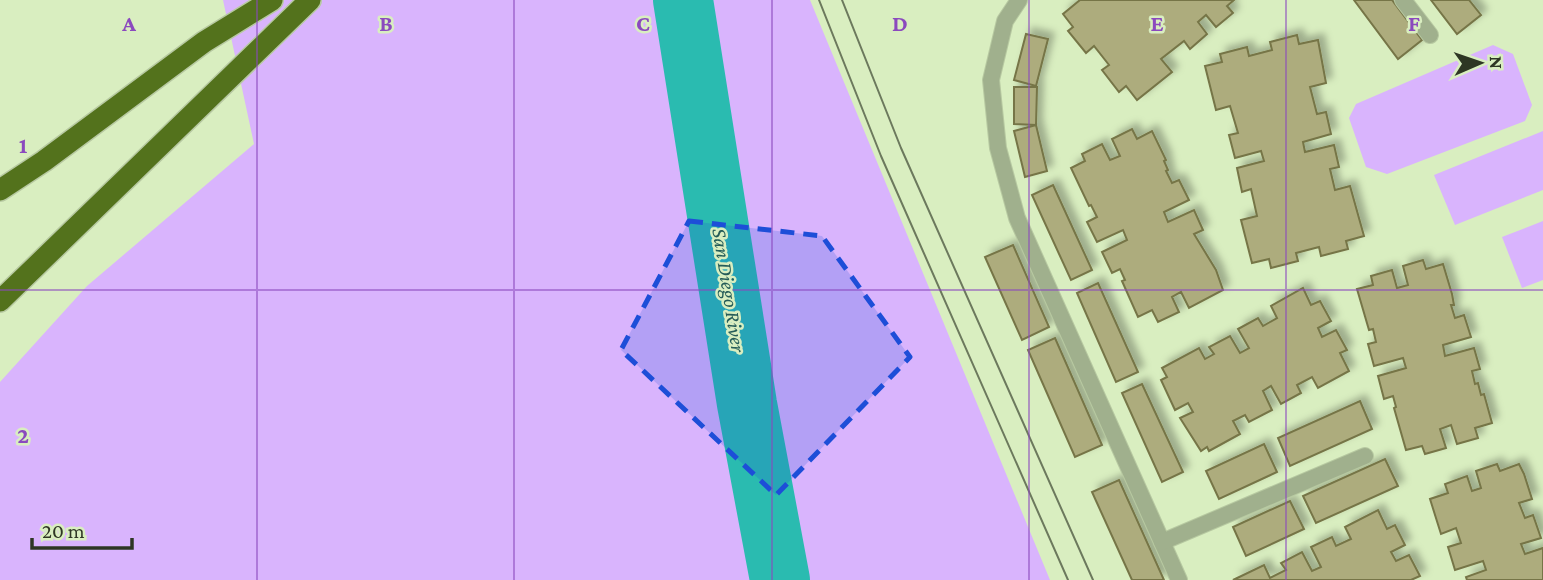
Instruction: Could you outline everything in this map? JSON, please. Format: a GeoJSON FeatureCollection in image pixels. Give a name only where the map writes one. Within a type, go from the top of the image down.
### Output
{"type":"FeatureCollection","features":[{"type":"Feature","properties":{"kind":"highway"},"geometry":{"type":"LineString","coordinates":[[0,190],[44,161],[204,42],[272,0]]}},
{"type":"Feature","properties":{"kind":"highway"},"geometry":{"type":"LineString","coordinates":[[0,302],[310,0]]}},
{"type":"Feature","properties":{"kind":"lane"},"geometry":{"type":"LineString","coordinates":[[1019,0],[1005,21],[991,80],[998,148],[1017,218],[1179,580]]}},
{"type":"Feature","properties":{"kind":"lane"},"geometry":{"type":"LineString","coordinates":[[1403,0],[1430,35]]}},
{"type":"Feature","properties":{"kind":"lane"},"geometry":{"type":"LineString","coordinates":[[1162,542],[1365,456]]}},
{"type":"Feature","properties":{"kind":"highlighted area"},"geometry":{"type":"Polygon","coordinates":[[[689,221],[822,236],[910,357],[776,495],[621,350],[689,221]]]}},
{"type":"Feature","properties":{"kind":"shaded area"},"geometry":{"type":"Polygon","coordinates":[[[223,0],[810,0],[1050,580],[0,580],[0,382],[87,286],[254,144],[223,0]]]}},
{"type":"Feature","properties":{"kind":"shaded area"},"geometry":{"type":"Polygon","coordinates":[[[1493,45],[1513,54],[1532,105],[1525,121],[1387,174],[1366,167],[1349,118],[1356,104],[1493,45]]]}},
{"type":"Feature","properties":{"kind":"shaded area"},"geometry":{"type":"Polygon","coordinates":[[[1543,131],[1543,190],[1455,225],[1434,175],[1543,131]]]}},
{"type":"Feature","properties":{"kind":"shaded area"},"geometry":{"type":"Polygon","coordinates":[[[1543,221],[1543,280],[1522,288],[1502,237],[1543,221]]]}},
{"type":"Feature","properties":{"kind":"building"},"geometry":{"type":"Polygon","coordinates":[[[1080,0],[1234,0],[1227,6],[1233,13],[1216,27],[1206,15],[1198,22],[1207,34],[1190,49],[1184,41],[1161,59],[1172,72],[1137,100],[1126,86],[1119,92],[1102,70],[1109,65],[1094,46],[1086,53],[1068,31],[1073,27],[1063,14],[1080,0]]]}},
{"type":"Feature","properties":{"kind":"building"},"geometry":{"type":"Polygon","coordinates":[[[1354,0],[1392,0],[1422,40],[1398,59],[1354,0]]]}},
{"type":"Feature","properties":{"kind":"building"},"geometry":{"type":"Polygon","coordinates":[[[1431,0],[1469,0],[1481,15],[1457,34],[1431,0]]]}},
{"type":"Feature","properties":{"kind":"building"},"geometry":{"type":"Polygon","coordinates":[[[1026,34],[1048,39],[1036,86],[1014,80],[1026,34]]]}},
{"type":"Feature","properties":{"kind":"building"},"geometry":{"type":"Polygon","coordinates":[[[1297,35],[1299,44],[1318,40],[1326,83],[1310,87],[1317,114],[1326,112],[1331,134],[1303,142],[1305,152],[1334,145],[1339,167],[1330,169],[1335,190],[1350,186],[1364,236],[1346,241],[1348,249],[1321,256],[1319,247],[1296,253],[1298,261],[1271,268],[1269,259],[1252,263],[1241,220],[1257,216],[1251,189],[1242,192],[1237,168],[1264,161],[1261,151],[1235,158],[1229,135],[1238,133],[1230,106],[1216,110],[1205,66],[1222,62],[1220,54],[1247,47],[1249,56],[1272,50],[1270,42],[1297,35]]]}},
{"type":"Feature","properties":{"kind":"building"},"geometry":{"type":"Polygon","coordinates":[[[1014,87],[1037,87],[1036,125],[1014,124],[1014,87]]]}},
{"type":"Feature","properties":{"kind":"building"},"geometry":{"type":"Polygon","coordinates":[[[1036,125],[1047,171],[1025,177],[1014,131],[1036,125]]]}},
{"type":"Feature","properties":{"kind":"building"},"geometry":{"type":"Polygon","coordinates":[[[1132,129],[1137,139],[1152,131],[1166,160],[1166,171],[1172,183],[1179,180],[1189,200],[1164,212],[1168,222],[1194,210],[1203,230],[1194,234],[1216,270],[1223,290],[1189,308],[1181,292],[1172,297],[1179,312],[1158,322],[1152,310],[1138,317],[1122,281],[1125,280],[1120,269],[1112,273],[1102,252],[1127,240],[1123,230],[1097,242],[1087,222],[1097,217],[1071,168],[1085,161],[1082,154],[1102,144],[1110,160],[1120,156],[1112,139],[1132,129]]]}},
{"type":"Feature","properties":{"kind":"building"},"geometry":{"type":"Polygon","coordinates":[[[1053,185],[1092,270],[1071,280],[1032,195],[1053,185]]]}},
{"type":"Feature","properties":{"kind":"building"},"geometry":{"type":"Polygon","coordinates":[[[1013,245],[1049,327],[1022,340],[985,257],[1013,245]]]}},
{"type":"Feature","properties":{"kind":"building"},"geometry":{"type":"Polygon","coordinates":[[[1423,260],[1426,269],[1443,264],[1452,294],[1454,305],[1451,305],[1455,318],[1464,315],[1471,337],[1443,345],[1445,356],[1474,348],[1480,369],[1472,371],[1475,384],[1478,383],[1481,395],[1484,394],[1492,423],[1475,428],[1478,438],[1457,444],[1451,425],[1440,429],[1446,448],[1425,454],[1422,446],[1406,450],[1393,396],[1384,399],[1378,376],[1406,368],[1403,358],[1374,366],[1368,344],[1376,342],[1373,329],[1369,330],[1357,289],[1373,285],[1371,276],[1392,270],[1397,288],[1408,285],[1403,266],[1423,260]]]}},
{"type":"Feature","properties":{"kind":"building"},"geometry":{"type":"Polygon","coordinates":[[[1098,283],[1138,372],[1116,382],[1077,293],[1098,283]]]}},
{"type":"Feature","properties":{"kind":"building"},"geometry":{"type":"Polygon","coordinates":[[[1303,288],[1311,305],[1320,301],[1331,321],[1318,328],[1322,337],[1336,330],[1347,350],[1340,353],[1349,371],[1318,388],[1312,377],[1297,385],[1301,393],[1281,404],[1271,386],[1263,391],[1272,410],[1249,422],[1245,415],[1233,421],[1240,434],[1209,451],[1207,447],[1201,451],[1180,418],[1193,412],[1188,403],[1175,410],[1161,380],[1167,377],[1162,368],[1199,348],[1205,359],[1214,354],[1209,347],[1230,336],[1240,353],[1249,348],[1238,329],[1258,318],[1263,326],[1277,318],[1271,306],[1303,288]]]}},
{"type":"Feature","properties":{"kind":"building"},"geometry":{"type":"Polygon","coordinates":[[[1055,338],[1102,445],[1075,457],[1028,350],[1055,338]]]}},
{"type":"Feature","properties":{"kind":"building"},"geometry":{"type":"Polygon","coordinates":[[[1142,384],[1183,472],[1162,482],[1122,393],[1142,384]]]}},
{"type":"Feature","properties":{"kind":"building"},"geometry":{"type":"Polygon","coordinates":[[[1360,401],[1372,429],[1290,466],[1278,438],[1360,401]]]}},
{"type":"Feature","properties":{"kind":"building"},"geometry":{"type":"Polygon","coordinates":[[[1264,444],[1277,472],[1219,499],[1206,471],[1264,444]]]}},
{"type":"Feature","properties":{"kind":"building"},"geometry":{"type":"Polygon","coordinates":[[[1385,459],[1398,486],[1316,523],[1303,496],[1385,459]]]}},
{"type":"Feature","properties":{"kind":"building"},"geometry":{"type":"Polygon","coordinates":[[[1497,464],[1500,471],[1519,464],[1524,474],[1532,499],[1519,503],[1525,518],[1533,515],[1541,538],[1521,544],[1525,554],[1543,548],[1543,580],[1467,580],[1466,577],[1486,570],[1483,561],[1455,570],[1448,547],[1461,543],[1456,528],[1441,534],[1430,499],[1448,493],[1445,484],[1467,476],[1472,491],[1481,488],[1476,471],[1497,464]]]}},
{"type":"Feature","properties":{"kind":"building"},"geometry":{"type":"Polygon","coordinates":[[[1119,480],[1164,580],[1132,580],[1092,492],[1119,480]]]}},
{"type":"Feature","properties":{"kind":"building"},"geometry":{"type":"Polygon","coordinates":[[[1290,501],[1304,529],[1246,556],[1233,527],[1290,501]]]}},
{"type":"Feature","properties":{"kind":"building"},"geometry":{"type":"Polygon","coordinates":[[[1378,510],[1387,529],[1395,525],[1405,545],[1391,552],[1396,561],[1409,555],[1420,576],[1411,580],[1233,580],[1264,565],[1270,578],[1286,570],[1281,563],[1302,552],[1312,571],[1321,567],[1311,547],[1332,537],[1336,546],[1351,539],[1345,527],[1378,510]]]}},
{"type":"Feature","properties":{"kind":"waterway","name":"San Diego River"},"geometry":{"type":"LineString","coordinates":[[683,0],[747,404],[780,580]]}},
{"type":"Feature","properties":{"kind":"tram line"},"geometry":{"type":"LineString","coordinates":[[819,0],[881,156],[1068,580]]}},
{"type":"Feature","properties":{"kind":"tram line"},"geometry":{"type":"LineString","coordinates":[[842,0],[901,148],[1093,580]]}}]}
